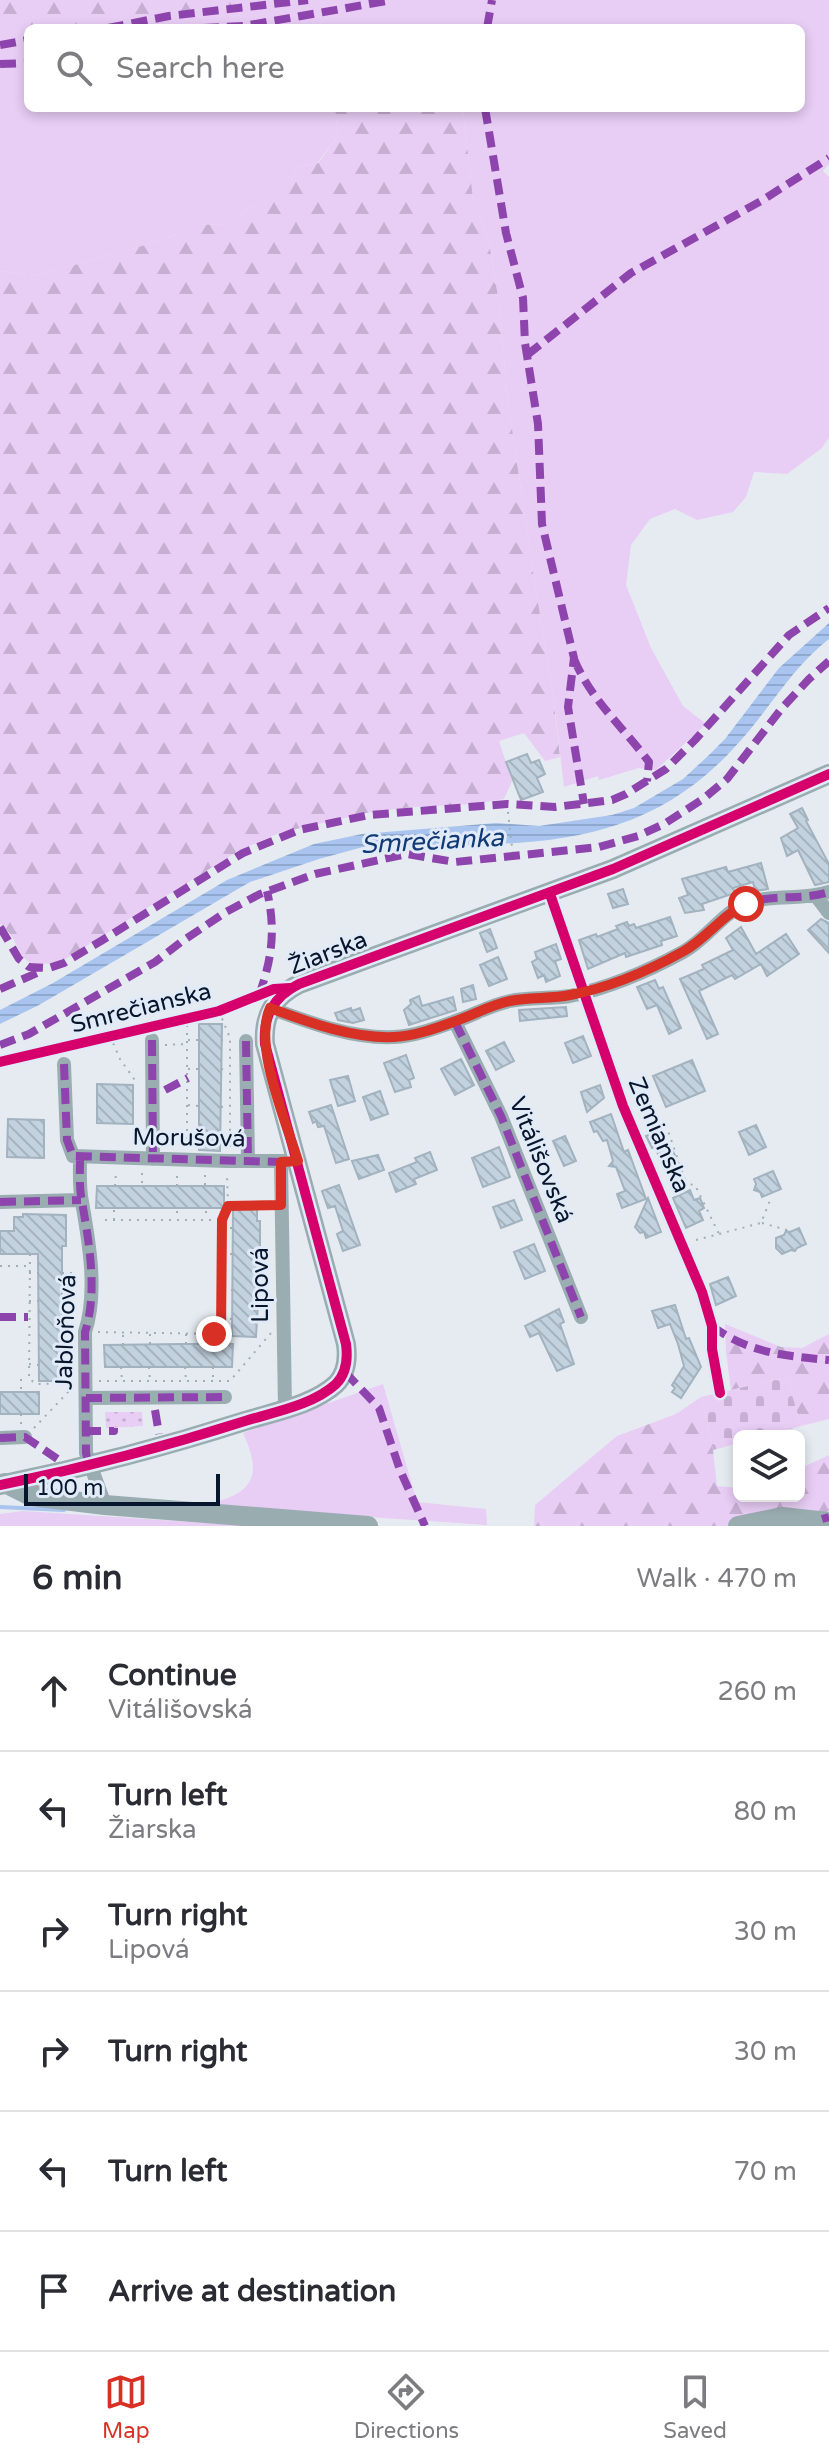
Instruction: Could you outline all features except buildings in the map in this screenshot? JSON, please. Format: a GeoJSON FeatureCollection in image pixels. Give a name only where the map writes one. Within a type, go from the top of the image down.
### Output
{"type":"FeatureCollection","features":[{"type":"Feature","properties":{"kind":"street","name":"Žiarska"},"geometry":{"type":"LineString","coordinates":[[270,1008],[281,994],[299,984],[550,894],[829,774]]}},
{"type":"Feature","properties":{"kind":"street","name":"Zemianska"},"geometry":{"type":"LineString","coordinates":[[550,894],[623,1106],[683,1244],[712,1326],[712,1349],[720,1393]]}},
{"type":"Feature","properties":{"kind":"street"},"geometry":{"type":"LineString","coordinates":[[3,1484],[89,1466],[285,1409],[324,1393],[345,1372],[347,1357],[336,1300],[290,1161],[265,1044],[265,1020],[270,1008],[308,1022],[395,1037],[455,1022],[513,1000],[582,992],[682,952],[699,942],[735,909],[746,904],[779,896],[822,894],[829,913]]}},
{"type":"Feature","properties":{"kind":"street","name":"Vitálišovská"},"geometry":{"type":"LineString","coordinates":[[455,1022],[501,1116],[581,1317]]}},
{"type":"Feature","properties":{"kind":"street"},"geometry":{"type":"LineString","coordinates":[[238,1041],[248,1161]]}},
{"type":"Feature","properties":{"kind":"street"},"geometry":{"type":"LineString","coordinates":[[153,1159],[158,1042]]}},
{"type":"Feature","properties":{"kind":"street"},"geometry":{"type":"LineString","coordinates":[[64,1064],[67,1140],[73,1156],[80,1158]]}},
{"type":"Feature","properties":{"kind":"street","name":"Morušová"},"geometry":{"type":"LineString","coordinates":[[80,1158],[290,1161]]}},
{"type":"Feature","properties":{"kind":"street","name":"Jabloňová"},"geometry":{"type":"LineString","coordinates":[[80,1158],[90,1290],[90,1319],[81,1334],[86,1453],[105,1505]]}},
{"type":"Feature","properties":{"kind":"street","name":"Lipová"},"geometry":{"type":"LineString","coordinates":[[285,1409],[275,1319],[281,1205],[290,1161]]}},
{"type":"Feature","properties":{"kind":"street"},"geometry":{"type":"LineString","coordinates":[[0,1202],[81,1200]]}},
{"type":"Feature","properties":{"kind":"street"},"geometry":{"type":"LineString","coordinates":[[86,1398],[225,1397]]}},
{"type":"Feature","properties":{"kind":"street"},"geometry":{"type":"LineString","coordinates":[[0,1438],[23,1432]]}},
{"type":"Feature","properties":{"kind":"street"},"geometry":{"type":"LineString","coordinates":[[3,1484],[31,1496],[105,1505],[368,1526]]}},
{"type":"Feature","properties":{"kind":"street"},"geometry":{"type":"LineString","coordinates":[[738,1526],[782,1517],[829,1522]]}},
{"type":"Feature","properties":{"kind":"path"},"geometry":{"type":"LineString","coordinates":[[507,804],[512,854]]}},
{"type":"Feature","properties":{"kind":"path"},"geometry":{"type":"LineString","coordinates":[[187,1160],[188,1042],[203,1015],[238,1041]]}},
{"type":"Feature","properties":{"kind":"path"},"geometry":{"type":"LineString","coordinates":[[110,1036],[120,1059],[138,1085]]}},
{"type":"Feature","properties":{"kind":"path"},"geometry":{"type":"LineString","coordinates":[[158,1042],[199,1040]]}},
{"type":"Feature","properties":{"kind":"path"},"geometry":{"type":"LineString","coordinates":[[221,1040],[238,1041]]}},
{"type":"Feature","properties":{"kind":"path"},"geometry":{"type":"LineString","coordinates":[[62,1336],[123,1332],[221,1334],[222,1220],[228,1206],[230,1070],[238,1041]]}},
{"type":"Feature","properties":{"kind":"path"},"geometry":{"type":"LineString","coordinates":[[188,1069],[199,1069]]}},
{"type":"Feature","properties":{"kind":"path"},"geometry":{"type":"LineString","coordinates":[[221,1069],[230,1070]]}},
{"type":"Feature","properties":{"kind":"path"},"geometry":{"type":"LineString","coordinates":[[187,1105],[199,1106]]}},
{"type":"Feature","properties":{"kind":"path"},"geometry":{"type":"LineString","coordinates":[[221,1107],[230,1106]]}},
{"type":"Feature","properties":{"kind":"path"},"geometry":{"type":"LineString","coordinates":[[666,1125],[687,1184]]}},
{"type":"Feature","properties":{"kind":"path"},"geometry":{"type":"LineString","coordinates":[[187,1134],[199,1134]]}},
{"type":"Feature","properties":{"kind":"path"},"geometry":{"type":"LineString","coordinates":[[221,1134],[230,1134]]}},
{"type":"Feature","properties":{"kind":"path"},"geometry":{"type":"LineString","coordinates":[[652,1172],[663,1167],[668,1179],[678,1188],[695,1185],[719,1234]]}},
{"type":"Feature","properties":{"kind":"path"},"geometry":{"type":"LineString","coordinates":[[115,1186],[116,1173]]}},
{"type":"Feature","properties":{"kind":"path"},"geometry":{"type":"LineString","coordinates":[[142,1173],[142,1186]]}},
{"type":"Feature","properties":{"kind":"path"},"geometry":{"type":"LineString","coordinates":[[177,1173],[177,1186]]}},
{"type":"Feature","properties":{"kind":"path"},"geometry":{"type":"LineString","coordinates":[[205,1174],[205,1186]]}},
{"type":"Feature","properties":{"kind":"path"},"geometry":{"type":"LineString","coordinates":[[761,1223],[771,1198]]}},
{"type":"Feature","properties":{"kind":"path"},"geometry":{"type":"LineString","coordinates":[[228,1206],[281,1205]]}},
{"type":"Feature","properties":{"kind":"path"},"geometry":{"type":"LineString","coordinates":[[114,1210],[114,1220]]}},
{"type":"Feature","properties":{"kind":"path"},"geometry":{"type":"LineString","coordinates":[[142,1211],[143,1220]]}},
{"type":"Feature","properties":{"kind":"path"},"geometry":{"type":"LineString","coordinates":[[177,1211],[177,1220]]}},
{"type":"Feature","properties":{"kind":"path"},"geometry":{"type":"LineString","coordinates":[[206,1211],[206,1220]]}},
{"type":"Feature","properties":{"kind":"path"},"geometry":{"type":"LineString","coordinates":[[86,1220],[222,1220]]}},
{"type":"Feature","properties":{"kind":"path"},"geometry":{"type":"LineString","coordinates":[[683,1244],[761,1223],[787,1230]]}},
{"type":"Feature","properties":{"kind":"path"},"geometry":{"type":"LineString","coordinates":[[222,1228],[233,1228]]}},
{"type":"Feature","properties":{"kind":"path"},"geometry":{"type":"LineString","coordinates":[[23,1432],[76,1383],[37,1384],[29,1379],[30,1254]]}},
{"type":"Feature","properties":{"kind":"path"},"geometry":{"type":"LineString","coordinates":[[222,1254],[233,1254]]}},
{"type":"Feature","properties":{"kind":"path"},"geometry":{"type":"LineString","coordinates":[[0,1266],[29,1266]]}},
{"type":"Feature","properties":{"kind":"path"},"geometry":{"type":"LineString","coordinates":[[29,1273],[39,1273]]}},
{"type":"Feature","properties":{"kind":"path"},"geometry":{"type":"LineString","coordinates":[[62,1273],[77,1273]]}},
{"type":"Feature","properties":{"kind":"path"},"geometry":{"type":"LineString","coordinates":[[222,1290],[233,1290]]}},
{"type":"Feature","properties":{"kind":"path"},"geometry":{"type":"LineString","coordinates":[[259,1290],[269,1290]]}},
{"type":"Feature","properties":{"kind":"path"},"geometry":{"type":"LineString","coordinates":[[62,1300],[77,1301],[77,1312]]}},
{"type":"Feature","properties":{"kind":"path"},"geometry":{"type":"LineString","coordinates":[[29,1301],[39,1301]]}},
{"type":"Feature","properties":{"kind":"path"},"geometry":{"type":"LineString","coordinates":[[222,1318],[232,1319]]}},
{"type":"Feature","properties":{"kind":"path"},"geometry":{"type":"LineString","coordinates":[[259,1318],[275,1319]]}},
{"type":"Feature","properties":{"kind":"path"},"geometry":{"type":"LineString","coordinates":[[85,1381],[230,1381],[275,1319]]}},
{"type":"Feature","properties":{"kind":"path"},"geometry":{"type":"LineString","coordinates":[[123,1332],[123,1345]]}},
{"type":"Feature","properties":{"kind":"path"},"geometry":{"type":"LineString","coordinates":[[150,1333],[150,1344]]}},
{"type":"Feature","properties":{"kind":"path"},"geometry":{"type":"LineString","coordinates":[[186,1333],[186,1344]]}},
{"type":"Feature","properties":{"kind":"path"},"geometry":{"type":"LineString","coordinates":[[214,1334],[214,1344]]}},
{"type":"Feature","properties":{"kind":"path"},"geometry":{"type":"LineString","coordinates":[[29,1336],[39,1336]]}},
{"type":"Feature","properties":{"kind":"path"},"geometry":{"type":"LineString","coordinates":[[29,1364],[39,1365]]}},
{"type":"Feature","properties":{"kind":"path"},"geometry":{"type":"LineString","coordinates":[[62,1364],[77,1364]]}},
{"type":"Feature","properties":{"kind":"path"},"geometry":{"type":"LineString","coordinates":[[121,1367],[122,1381]]}},
{"type":"Feature","properties":{"kind":"path"},"geometry":{"type":"LineString","coordinates":[[149,1367],[150,1381]]}},
{"type":"Feature","properties":{"kind":"path"},"geometry":{"type":"LineString","coordinates":[[185,1367],[186,1381]]}},
{"type":"Feature","properties":{"kind":"path"},"geometry":{"type":"LineString","coordinates":[[213,1367],[213,1381]]}},
{"type":"Feature","properties":{"kind":"path"},"geometry":{"type":"LineString","coordinates":[[21,1379],[21,1392]]}},
{"type":"Feature","properties":{"kind":"path"},"geometry":{"type":"LineString","coordinates":[[21,1414],[23,1432]]}},
{"type":"Feature","properties":{"kind":"green space"},"geometry":{"type":"Polygon","coordinates":[[[0,0],[276,0],[112,24],[24,24],[24,39],[0,42],[0,0]]]}},
{"type":"Feature","properties":{"kind":"green space"},"geometry":{"type":"Polygon","coordinates":[[[276,0],[829,0],[829,164],[823,171],[829,177],[829,437],[822,448],[787,474],[754,472],[746,497],[733,512],[697,520],[675,509],[650,519],[631,545],[626,585],[651,648],[683,706],[706,724],[656,770],[639,768],[564,787],[552,685],[507,393],[500,309],[489,242],[473,199],[463,112],[805,112],[805,24],[112,24],[276,0]]]}},
{"type":"Feature","properties":{"kind":"green space"},"geometry":{"type":"Polygon","coordinates":[[[24,39],[24,112],[335,112],[338,136],[317,163],[296,167],[292,182],[225,224],[197,225],[163,240],[39,275],[0,271],[0,42],[24,39]]]}},
{"type":"Feature","properties":{"kind":"green space"},"geometry":{"type":"Polygon","coordinates":[[[335,112],[463,112],[473,199],[489,242],[500,309],[507,393],[552,685],[560,757],[545,761],[524,733],[499,741],[512,781],[504,799],[366,813],[279,833],[238,851],[64,960],[35,964],[22,956],[9,932],[0,924],[0,271],[39,275],[163,240],[197,225],[225,224],[292,182],[296,167],[318,163],[338,136],[335,112]]]}},
{"type":"Feature","properties":{"kind":"green space"},"geometry":{"type":"Polygon","coordinates":[[[725,1324],[781,1347],[802,1348],[829,1334],[829,1419],[801,1426],[787,1377],[731,1390],[725,1324]]]}},
{"type":"Feature","properties":{"kind":"green space"},"geometry":{"type":"Polygon","coordinates":[[[787,1377],[801,1426],[786,1430],[733,1430],[733,1445],[713,1450],[701,1397],[787,1377]]]}},
{"type":"Feature","properties":{"kind":"green space"},"geometry":{"type":"Polygon","coordinates":[[[383,1384],[417,1502],[486,1509],[487,1525],[219,1507],[219,1501],[242,1490],[252,1476],[252,1457],[243,1433],[383,1384]]]}},
{"type":"Feature","properties":{"kind":"green space"},"geometry":{"type":"Polygon","coordinates":[[[701,1397],[713,1450],[717,1486],[733,1487],[733,1502],[805,1502],[805,1466],[829,1455],[829,1511],[824,1513],[828,1526],[534,1526],[535,1505],[617,1436],[676,1414],[701,1397]]]}},
{"type":"Feature","properties":{"kind":"green space"},"geometry":{"type":"Polygon","coordinates":[[[105,1412],[142,1412],[143,1426],[106,1428],[105,1412]]]}},
{"type":"Feature","properties":{"kind":"green space"},"geometry":{"type":"Polygon","coordinates":[[[23,1511],[255,1526],[0,1526],[0,1514],[23,1511]]]}},
{"type":"Feature","properties":{"kind":"water","name":"Smrečianka"},"geometry":{"type":"Polygon","coordinates":[[[829,623],[829,639],[802,664],[732,750],[694,784],[655,809],[614,826],[571,836],[527,842],[363,847],[319,859],[250,882],[39,1005],[0,1024],[0,1010],[53,983],[227,880],[314,844],[362,834],[496,823],[539,826],[612,815],[634,808],[683,779],[708,756],[725,739],[779,668],[829,623]]]}},
{"type":"Feature","properties":{"kind":"waterway"},"geometry":{"type":"LineString","coordinates":[[0,1507],[64,1510]]}},
{"type":"Feature","properties":{"kind":"marked path"},"geometry":{"type":"LineString","coordinates":[[128,24],[169,16],[308,0]]}},
{"type":"Feature","properties":{"kind":"marked path"},"geometry":{"type":"LineString","coordinates":[[255,24],[392,0]]}},
{"type":"Feature","properties":{"kind":"marked path"},"geometry":{"type":"LineString","coordinates":[[488,24],[492,0]]}},
{"type":"Feature","properties":{"kind":"marked path"},"geometry":{"type":"LineString","coordinates":[[0,45],[24,41]]}},
{"type":"Feature","properties":{"kind":"marked path"},"geometry":{"type":"LineString","coordinates":[[0,64],[24,63]]}},
{"type":"Feature","properties":{"kind":"marked path"},"geometry":{"type":"LineString","coordinates":[[486,112],[506,233],[523,298],[525,343],[538,424],[542,524],[574,658],[568,707],[584,804]]}},
{"type":"Feature","properties":{"kind":"marked path"},"geometry":{"type":"LineString","coordinates":[[527,355],[631,273],[761,201],[829,158]]}},
{"type":"Feature","properties":{"kind":"marked path"},"geometry":{"type":"LineString","coordinates":[[0,927],[19,959],[29,967],[49,968],[64,963],[243,853],[299,830],[369,815],[507,804],[555,807],[612,800],[666,769],[789,635],[829,608]]}},
{"type":"Feature","properties":{"kind":"marked path"},"geometry":{"type":"LineString","coordinates":[[574,659],[598,700],[649,762],[647,781]]}},
{"type":"Feature","properties":{"kind":"marked path"},"geometry":{"type":"LineString","coordinates":[[0,1045],[29,1034],[155,962],[226,912],[260,894],[315,874],[407,854],[455,862],[599,847],[638,836],[664,824],[727,779],[782,708],[829,661]]}},
{"type":"Feature","properties":{"kind":"marked path"},"geometry":{"type":"LineString","coordinates":[[259,995],[271,944],[267,891]]}},
{"type":"Feature","properties":{"kind":"marked path"},"geometry":{"type":"LineString","coordinates":[[270,1008],[346,1032],[378,1037],[409,1035],[503,1003],[570,996],[614,983],[683,952],[745,904],[829,892]]}},
{"type":"Feature","properties":{"kind":"marked path"},"geometry":{"type":"LineString","coordinates":[[0,989],[44,970]]}},
{"type":"Feature","properties":{"kind":"marked path"},"geometry":{"type":"LineString","coordinates":[[455,1022],[501,1116],[581,1317]]}},
{"type":"Feature","properties":{"kind":"marked path"},"geometry":{"type":"LineString","coordinates":[[152,1040],[153,1159]]}},
{"type":"Feature","properties":{"kind":"marked path"},"geometry":{"type":"LineString","coordinates":[[246,1041],[248,1161]]}},
{"type":"Feature","properties":{"kind":"marked path"},"geometry":{"type":"LineString","coordinates":[[64,1064],[67,1140],[73,1156],[281,1162]]}},
{"type":"Feature","properties":{"kind":"marked path"},"geometry":{"type":"LineString","coordinates":[[165,1090],[188,1078]]}},
{"type":"Feature","properties":{"kind":"marked path"},"geometry":{"type":"LineString","coordinates":[[80,1158],[80,1191],[92,1284],[85,1332],[86,1453],[89,1466]]}},
{"type":"Feature","properties":{"kind":"marked path"},"geometry":{"type":"LineString","coordinates":[[0,1202],[81,1200]]}},
{"type":"Feature","properties":{"kind":"marked path"},"geometry":{"type":"LineString","coordinates":[[0,1317],[28,1317]]}},
{"type":"Feature","properties":{"kind":"marked path"},"geometry":{"type":"LineString","coordinates":[[712,1326],[754,1348],[829,1360]]}},
{"type":"Feature","properties":{"kind":"marked path"},"geometry":{"type":"LineString","coordinates":[[345,1372],[379,1408],[400,1470],[425,1526]]}},
{"type":"Feature","properties":{"kind":"marked path"},"geometry":{"type":"LineString","coordinates":[[86,1398],[225,1397]]}},
{"type":"Feature","properties":{"kind":"marked path"},"geometry":{"type":"LineString","coordinates":[[155,1410],[159,1434]]}},
{"type":"Feature","properties":{"kind":"marked path"},"geometry":{"type":"LineString","coordinates":[[85,1431],[114,1431],[114,1428]]}},
{"type":"Feature","properties":{"kind":"marked path"},"geometry":{"type":"LineString","coordinates":[[0,1438],[25,1437],[59,1460]]}},
{"type":"Feature","properties":{"kind":"marked path"},"geometry":{"type":"LineString","coordinates":[[822,1519],[829,1517]]}},
{"type":"Feature","properties":{"kind":"cycle path"},"geometry":{"type":"LineString","coordinates":[[0,1485],[184,1440],[293,1407],[327,1391],[345,1370],[346,1344],[265,1044],[268,1016],[282,995],[299,984],[613,869],[829,774]]}},
{"type":"Feature","properties":{"kind":"cycle path"},"geometry":{"type":"LineString","coordinates":[[550,894],[623,1106],[702,1292],[712,1326],[712,1349],[720,1393]]}},
{"type":"Feature","properties":{"kind":"cycle path","name":"Smrečianska"},"geometry":{"type":"LineString","coordinates":[[0,1062],[219,1011],[274,989],[290,988]]}},
{"type":"Feature","properties":{"kind":"route"},"geometry":{"type":"LineString","coordinates":[[214,1334],[221,1334],[222,1220],[228,1206],[281,1205],[281,1162],[298,1161],[265,1044],[265,1020],[270,1008],[308,1022],[376,1036],[418,1033],[513,1000],[570,996],[595,989],[682,952],[699,942],[735,909],[746,904]]}}]}
